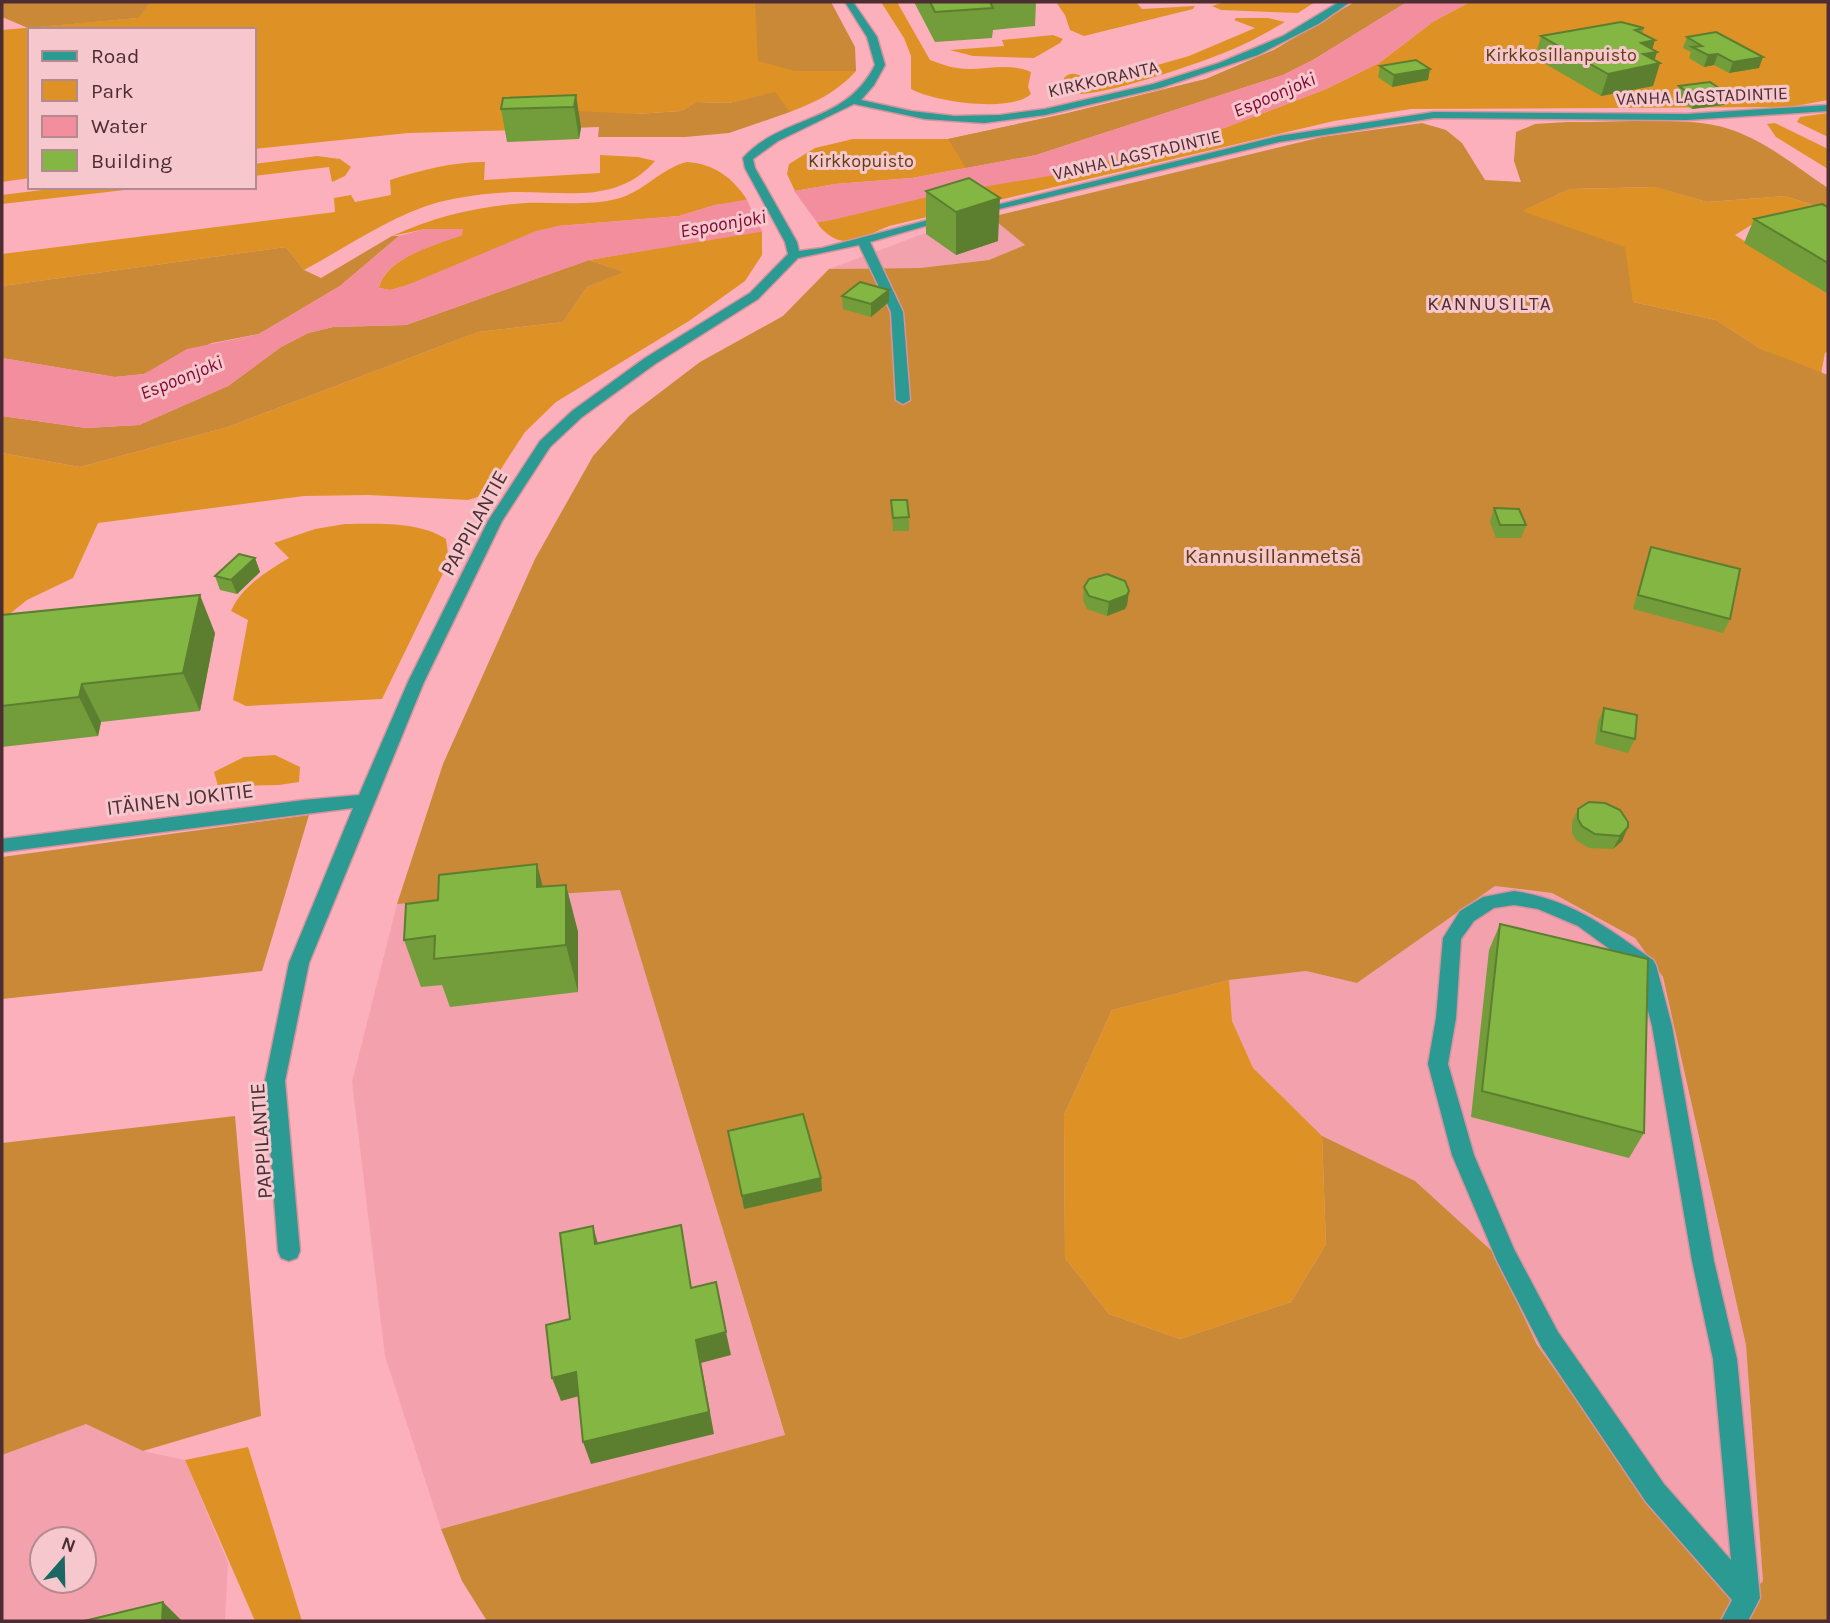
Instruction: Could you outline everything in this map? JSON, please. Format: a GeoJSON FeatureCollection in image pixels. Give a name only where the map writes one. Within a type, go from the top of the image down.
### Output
{"type":"FeatureCollection","features":[{"type":"Feature","properties":{"kind":"street"},"geometry":{"type":"LineString","coordinates":[[849,2],[872,37],[880,65],[869,86],[854,101],[782,134],[759,148],[748,158],[750,168],[792,249],[823,251],[956,216]]}},
{"type":"Feature","properties":{"kind":"street","name":"KIRKKORANTA"},"geometry":{"type":"LineString","coordinates":[[854,101],[916,115],[969,120],[1006,118],[1066,107],[1161,84],[1252,54],[1345,2]]}},
{"type":"Feature","properties":{"kind":"street","name":"VANHA LAGSTADINTIE"},"geometry":{"type":"LineString","coordinates":[[969,213],[1279,139],[1423,117],[1687,117],[1828,108]]}},
{"type":"Feature","properties":{"kind":"street"},"geometry":{"type":"LineString","coordinates":[[863,240],[897,312],[903,400]]}},
{"type":"Feature","properties":{"kind":"street","name":"PAPPILANTIE"},"geometry":{"type":"LineString","coordinates":[[289,1251],[275,1081],[299,963],[416,682],[495,521],[545,444],[577,414],[650,361],[754,296],[792,249]]}},
{"type":"Feature","properties":{"kind":"street","name":"ITÄINEN JOKITIE"},"geometry":{"type":"LineString","coordinates":[[2,845],[304,806],[365,801]]}},
{"type":"Feature","properties":{"kind":"street"},"geometry":{"type":"LineString","coordinates":[[1734,1621],[1747,1598],[1725,1359],[1703,1261],[1662,1026],[1646,965],[1585,921],[1541,902],[1514,898],[1490,902],[1467,916],[1452,938],[1446,1018],[1438,1064],[1462,1155],[1505,1254],[1550,1340],[1655,1493],[1747,1598]]}},
{"type":"Feature","properties":{"kind":"shaded area"},"geometry":{"type":"Polygon","coordinates":[[[991,217],[1025,245],[989,260],[920,268],[829,269],[966,218],[991,217]]]}},
{"type":"Feature","properties":{"kind":"shaded area"},"geometry":{"type":"Polygon","coordinates":[[[1495,886],[1552,893],[1635,938],[1663,977],[1746,1345],[1763,1581],[1747,1598],[1649,1500],[1537,1345],[1494,1253],[1322,1137],[1112,1010],[1229,980],[1306,971],[1357,983],[1495,886]]]}},
{"type":"Feature","properties":{"kind":"shaded area"},"geometry":{"type":"Polygon","coordinates":[[[620,889],[785,1436],[441,1529],[385,1356],[352,1082],[397,904],[620,889]]]}},
{"type":"Feature","properties":{"kind":"shaded area"},"geometry":{"type":"Polygon","coordinates":[[[86,1424],[143,1451],[185,1460],[228,1563],[225,1621],[2,1621],[2,1455],[86,1424]]]}},
{"type":"Feature","properties":{"kind":"green space"},"geometry":{"type":"Polygon","coordinates":[[[2,2],[151,2],[138,18],[28,28],[2,17],[2,2]]]}},
{"type":"Feature","properties":{"kind":"green space"},"geometry":{"type":"Polygon","coordinates":[[[151,2],[755,2],[795,71],[856,71],[826,96],[790,112],[774,93],[729,103],[696,102],[681,111],[636,114],[519,130],[408,133],[256,149],[256,28],[28,28],[28,178],[2,182],[2,30],[137,18],[151,2]]]}},
{"type":"Feature","properties":{"kind":"green space"},"geometry":{"type":"Polygon","coordinates":[[[755,2],[831,2],[855,47],[856,71],[795,71],[758,61],[755,2]]]}},
{"type":"Feature","properties":{"kind":"green space"},"geometry":{"type":"Polygon","coordinates":[[[881,2],[897,2],[930,60],[964,69],[1023,69],[1031,72],[1028,87],[1031,94],[1021,100],[1007,103],[972,104],[937,98],[911,89],[911,56],[904,38],[881,2]]]}},
{"type":"Feature","properties":{"kind":"green space"},"geometry":{"type":"Polygon","coordinates":[[[1056,2],[1136,2],[1142,9],[1195,6],[1193,9],[1084,36],[1070,30],[1065,15],[1056,2]]]}},
{"type":"Feature","properties":{"kind":"green space"},"geometry":{"type":"Polygon","coordinates":[[[1225,2],[1315,2],[1298,13],[1221,10],[1212,6],[1225,2]]]}},
{"type":"Feature","properties":{"kind":"green space","name":"Kirkkopuisto"},"geometry":{"type":"Polygon","coordinates":[[[1355,2],[1407,2],[1036,155],[912,178],[835,184],[795,191],[787,174],[789,164],[815,148],[853,139],[948,139],[1206,79],[1274,50],[1355,2]]]}},
{"type":"Feature","properties":{"kind":"green space","name":"Kirkkopuisto"},"geometry":{"type":"Polygon","coordinates":[[[1355,2],[1407,2],[1313,60],[1283,75],[1036,155],[966,168],[948,139],[1206,79],[1274,50],[1355,2]]]}},
{"type":"Feature","properties":{"kind":"green space","name":"Kirkkosillanpuisto"},"geometry":{"type":"Polygon","coordinates":[[[1470,2],[1828,2],[1828,100],[1790,107],[1411,109],[1334,121],[889,226],[850,241],[833,238],[816,222],[1224,128],[1326,89],[1379,63],[1434,21],[1470,2]]]}},
{"type":"Feature","properties":{"kind":"green space"},"geometry":{"type":"Polygon","coordinates":[[[1268,18],[1285,22],[1242,45],[1182,68],[1101,91],[1068,93],[1064,78],[1067,75],[1079,75],[1094,83],[1189,56],[1255,28],[1234,20],[1268,18]]]}},
{"type":"Feature","properties":{"kind":"green space"},"geometry":{"type":"Polygon","coordinates":[[[1053,35],[1063,39],[1034,58],[973,56],[950,50],[1004,46],[1002,40],[1053,35]]]}},
{"type":"Feature","properties":{"kind":"green space"},"geometry":{"type":"Polygon","coordinates":[[[775,92],[790,112],[729,133],[685,137],[598,137],[599,127],[519,130],[558,110],[636,114],[681,111],[696,102],[729,103],[775,92]]]}},
{"type":"Feature","properties":{"kind":"green space"},"geometry":{"type":"Polygon","coordinates":[[[1828,113],[1828,137],[1797,122],[1800,117],[1828,113]]]}},
{"type":"Feature","properties":{"kind":"green space","name":"Kannusillanmetsä"},"geometry":{"type":"Polygon","coordinates":[[[1675,121],[1716,125],[1758,141],[1828,188],[1828,210],[1785,196],[1707,202],[1655,187],[1570,189],[1522,211],[1625,247],[1633,302],[1716,320],[1761,349],[1828,375],[1828,1621],[487,1621],[462,1581],[441,1529],[785,1435],[620,890],[397,904],[443,764],[535,559],[593,456],[629,416],[700,362],[783,316],[829,269],[920,268],[989,260],[1025,245],[991,217],[1322,137],[1422,123],[1446,130],[1462,143],[1485,180],[1521,182],[1514,161],[1516,132],[1535,124],[1675,121]],[[1495,886],[1357,983],[1306,971],[1229,980],[1112,1010],[1064,1115],[1065,1258],[1109,1314],[1180,1339],[1291,1302],[1326,1244],[1322,1136],[1415,1181],[1494,1253],[1537,1345],[1649,1500],[1747,1597],[1763,1581],[1746,1345],[1663,977],[1635,938],[1552,893],[1495,886]]]}},
{"type":"Feature","properties":{"kind":"green space"},"geometry":{"type":"Polygon","coordinates":[[[1775,123],[1828,149],[1828,169],[1776,137],[1767,124],[1775,123]]]}},
{"type":"Feature","properties":{"kind":"green space"},"geometry":{"type":"Polygon","coordinates":[[[600,155],[638,157],[655,161],[625,184],[609,189],[575,193],[500,193],[439,202],[387,223],[304,270],[286,247],[2,286],[2,254],[335,212],[334,198],[351,195],[355,202],[391,195],[390,180],[460,163],[485,162],[484,180],[600,173],[600,155]]]}},
{"type":"Feature","properties":{"kind":"green space"},"geometry":{"type":"Polygon","coordinates":[[[317,156],[340,159],[351,167],[345,176],[332,182],[329,167],[256,176],[256,164],[317,156]]]}},
{"type":"Feature","properties":{"kind":"green space"},"geometry":{"type":"Polygon","coordinates":[[[687,162],[715,169],[736,185],[748,201],[715,205],[679,216],[558,226],[405,286],[390,290],[379,288],[383,277],[401,260],[462,235],[462,229],[425,229],[392,236],[408,229],[440,218],[491,207],[616,199],[635,192],[669,169],[687,162]]]}},
{"type":"Feature","properties":{"kind":"green space"},"geometry":{"type":"Polygon","coordinates":[[[1656,187],[1707,202],[1785,196],[1828,210],[1756,222],[1735,235],[1828,294],[1828,351],[1825,353],[1821,374],[1761,349],[1716,320],[1633,302],[1521,211],[1570,189],[1656,187]]]}},
{"type":"Feature","properties":{"kind":"green space"},"geometry":{"type":"Polygon","coordinates":[[[50,189],[133,189],[2,204],[2,195],[50,189]]]}},
{"type":"Feature","properties":{"kind":"green space"},"geometry":{"type":"Polygon","coordinates":[[[762,230],[762,255],[745,281],[689,321],[556,402],[525,432],[484,495],[468,500],[369,495],[304,496],[98,523],[73,578],[27,600],[2,620],[2,453],[80,467],[228,427],[478,332],[563,322],[587,287],[623,272],[589,260],[762,230]]]}},
{"type":"Feature","properties":{"kind":"green space"},"geometry":{"type":"Polygon","coordinates":[[[392,236],[399,236],[340,286],[259,334],[212,343],[144,374],[115,377],[2,358],[2,286],[286,247],[304,270],[321,278],[392,236]]]}},
{"type":"Feature","properties":{"kind":"green space"},"geometry":{"type":"Polygon","coordinates":[[[589,260],[624,272],[587,287],[563,322],[478,332],[228,427],[80,467],[2,453],[2,416],[86,428],[139,425],[228,386],[281,347],[308,333],[333,327],[406,325],[589,260]]]}},
{"type":"Feature","properties":{"kind":"green space"},"geometry":{"type":"Polygon","coordinates":[[[345,524],[410,526],[446,539],[449,561],[382,699],[246,706],[233,700],[248,620],[231,611],[241,594],[256,580],[289,558],[274,543],[315,529],[345,524]]]}},
{"type":"Feature","properties":{"kind":"green space"},"geometry":{"type":"Polygon","coordinates":[[[275,755],[300,767],[299,782],[218,786],[214,772],[244,757],[275,755]]]}},
{"type":"Feature","properties":{"kind":"green space"},"geometry":{"type":"Polygon","coordinates":[[[309,815],[262,971],[2,999],[2,857],[309,815]]]}},
{"type":"Feature","properties":{"kind":"green space"},"geometry":{"type":"Polygon","coordinates":[[[1229,980],[1232,1021],[1253,1068],[1322,1136],[1326,1244],[1291,1302],[1180,1339],[1109,1314],[1065,1258],[1064,1115],[1112,1010],[1229,980]]]}},
{"type":"Feature","properties":{"kind":"green space"},"geometry":{"type":"Polygon","coordinates":[[[235,1116],[261,1416],[143,1451],[86,1424],[2,1455],[2,1143],[235,1116]]]}},
{"type":"Feature","properties":{"kind":"green space"},"geometry":{"type":"Polygon","coordinates":[[[248,1447],[302,1621],[255,1621],[185,1460],[248,1447]]]}},
{"type":"Feature","properties":{"kind":"water","name":"Espoonjoki"},"geometry":{"type":"Polygon","coordinates":[[[1407,2],[1470,2],[1434,21],[1379,63],[1326,89],[1224,128],[1049,176],[940,194],[832,220],[589,260],[406,325],[333,327],[308,333],[281,347],[228,386],[139,425],[86,428],[2,416],[2,358],[115,377],[144,374],[187,349],[259,334],[340,286],[399,236],[425,229],[463,229],[462,235],[426,248],[401,261],[390,269],[379,288],[390,290],[405,286],[536,231],[558,226],[679,216],[715,205],[835,184],[912,178],[1036,155],[1283,75],[1313,60],[1407,2]]]}},
{"type":"Feature","properties":{"kind":"pier"},"geometry":{"type":"Polygon","coordinates":[[[792,188],[819,225],[763,233],[746,198],[792,188]]]}},
{"type":"Feature","properties":{"kind":"building"},"geometry":{"type":"Polygon","coordinates":[[[930,2],[990,2],[993,8],[935,12],[930,2]]]}},
{"type":"Feature","properties":{"kind":"building"},"geometry":{"type":"Polygon","coordinates":[[[1621,22],[1644,28],[1635,30],[1655,40],[1641,43],[1657,52],[1643,54],[1660,63],[1608,74],[1541,36],[1621,22]]]}},
{"type":"Feature","properties":{"kind":"building"},"geometry":{"type":"Polygon","coordinates":[[[1716,32],[1763,57],[1733,62],[1718,54],[1708,55],[1692,47],[1702,46],[1687,37],[1716,32]]]}},
{"type":"Feature","properties":{"kind":"building"},"geometry":{"type":"Polygon","coordinates":[[[1416,60],[1430,69],[1394,75],[1380,66],[1416,60]]]}},
{"type":"Feature","properties":{"kind":"building"},"geometry":{"type":"Polygon","coordinates":[[[1710,82],[1728,94],[1696,98],[1679,86],[1710,82]]]}},
{"type":"Feature","properties":{"kind":"building"},"geometry":{"type":"Polygon","coordinates":[[[576,95],[574,107],[501,109],[503,98],[576,95]]]}},
{"type":"Feature","properties":{"kind":"building"},"geometry":{"type":"Polygon","coordinates":[[[969,178],[1000,198],[956,212],[926,191],[969,178]]]}},
{"type":"Feature","properties":{"kind":"building"},"geometry":{"type":"Polygon","coordinates":[[[1822,204],[1828,207],[1828,263],[1754,219],[1822,204]]]}},
{"type":"Feature","properties":{"kind":"building"},"geometry":{"type":"Polygon","coordinates":[[[860,282],[889,290],[871,304],[842,296],[860,282]]]}},
{"type":"Feature","properties":{"kind":"building"},"geometry":{"type":"Polygon","coordinates":[[[891,500],[907,500],[909,517],[893,518],[891,500]]]}},
{"type":"Feature","properties":{"kind":"building"},"geometry":{"type":"Polygon","coordinates":[[[1494,508],[1519,509],[1526,525],[1500,525],[1494,508]]]}},
{"type":"Feature","properties":{"kind":"building"},"geometry":{"type":"Polygon","coordinates":[[[1651,547],[1740,569],[1730,619],[1638,595],[1651,547]]]}},
{"type":"Feature","properties":{"kind":"building"},"geometry":{"type":"Polygon","coordinates":[[[239,554],[255,558],[231,580],[215,576],[239,554]]]}},
{"type":"Feature","properties":{"kind":"building"},"geometry":{"type":"Polygon","coordinates":[[[1107,574],[1125,581],[1129,591],[1127,595],[1109,602],[1089,596],[1084,587],[1089,579],[1107,574]]]}},
{"type":"Feature","properties":{"kind":"building"},"geometry":{"type":"Polygon","coordinates":[[[200,595],[183,673],[82,684],[79,697],[2,706],[2,615],[200,595]]]}},
{"type":"Feature","properties":{"kind":"building"},"geometry":{"type":"Polygon","coordinates":[[[1604,708],[1637,715],[1635,739],[1601,731],[1604,708]]]}},
{"type":"Feature","properties":{"kind":"building"},"geometry":{"type":"Polygon","coordinates":[[[1589,802],[1605,803],[1620,810],[1628,822],[1628,827],[1620,836],[1595,834],[1582,826],[1578,819],[1578,809],[1589,802]]]}},
{"type":"Feature","properties":{"kind":"building"},"geometry":{"type":"Polygon","coordinates":[[[537,864],[537,887],[566,885],[566,945],[434,959],[435,936],[404,940],[406,904],[438,900],[439,875],[537,864]]]}},
{"type":"Feature","properties":{"kind":"building"},"geometry":{"type":"Polygon","coordinates":[[[1500,924],[1648,959],[1644,1133],[1482,1091],[1500,924]]]}},
{"type":"Feature","properties":{"kind":"building"},"geometry":{"type":"Polygon","coordinates":[[[803,1114],[821,1178],[742,1196],[728,1131],[803,1114]]]}},
{"type":"Feature","properties":{"kind":"building"},"geometry":{"type":"Polygon","coordinates":[[[681,1225],[691,1288],[716,1282],[726,1332],[696,1340],[709,1412],[583,1442],[576,1372],[552,1378],[546,1325],[570,1319],[560,1233],[593,1226],[595,1244],[681,1225]]]}},
{"type":"Feature","properties":{"kind":"building"},"geometry":{"type":"Polygon","coordinates":[[[163,1602],[162,1621],[84,1621],[163,1602]]]}},
{"type":"Feature","properties":{"kind":"district","name":"KANNUSILTA"},"geometry":{"type":"Point","coordinates":[1490,303]}}]}
